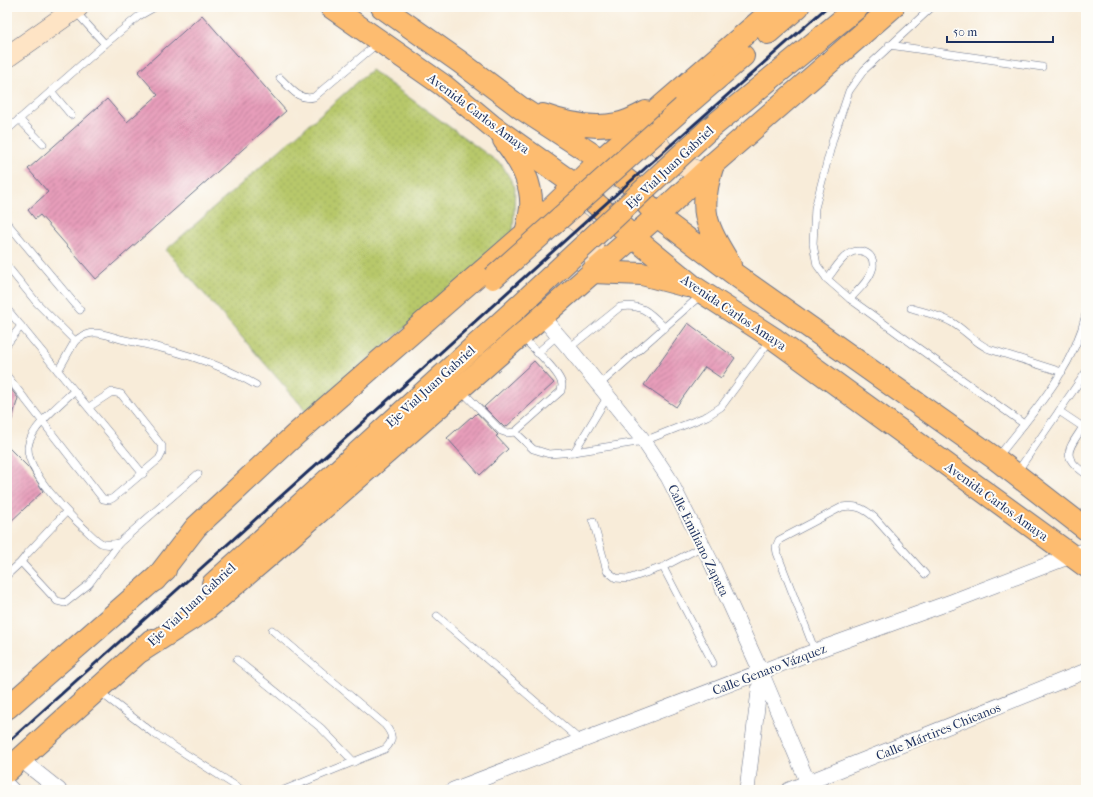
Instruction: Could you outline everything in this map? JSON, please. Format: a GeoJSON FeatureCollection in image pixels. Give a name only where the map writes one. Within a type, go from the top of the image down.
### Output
{"type":"FeatureCollection","features":[{"type":"Feature","properties":{"kind":"main road"},"geometry":{"type":"LineString","coordinates":[[382,7],[460,62],[521,108],[601,160],[629,182],[657,216],[737,276],[996,459],[1086,529]]}},
{"type":"Feature","properties":{"kind":"main road"},"geometry":{"type":"LineString","coordinates":[[7,708],[154,580],[233,507],[304,448],[364,395],[493,278],[668,107],[776,7]]}},
{"type":"Feature","properties":{"kind":"main road"},"geometry":{"type":"LineString","coordinates":[[154,580],[196,527],[296,434],[526,233],[601,160],[798,7]]}},
{"type":"Feature","properties":{"kind":"main road","name":"Eje Vial Juan Gabriel"},"geometry":{"type":"LineString","coordinates":[[14,765],[518,307],[708,130],[858,7]]}},
{"type":"Feature","properties":{"kind":"main road"},"geometry":{"type":"LineString","coordinates":[[141,650],[205,610],[279,547],[893,7]]}},
{"type":"Feature","properties":{"kind":"main road"},"geometry":{"type":"LineString","coordinates":[[7,57],[76,8]]}},
{"type":"Feature","properties":{"kind":"main road","name":"Avenida Carlos Amaya"},"geometry":{"type":"LineString","coordinates":[[344,10],[381,41],[444,86],[492,126],[575,185],[633,237],[698,290],[773,338],[1081,557]]}},
{"type":"Feature","properties":{"kind":"main road"},"geometry":{"type":"LineString","coordinates":[[444,86],[460,62]]}},
{"type":"Feature","properties":{"kind":"main road"},"geometry":{"type":"LineString","coordinates":[[521,108],[552,118],[597,126],[617,124],[668,107]]}},
{"type":"Feature","properties":{"kind":"main road"},"geometry":{"type":"LineString","coordinates":[[668,107],[656,138],[661,148],[669,158],[707,169]]}},
{"type":"Feature","properties":{"kind":"main road"},"geometry":{"type":"LineString","coordinates":[[492,126],[515,154],[527,180],[530,191],[531,208],[526,233]]}},
{"type":"Feature","properties":{"kind":"main road"},"geometry":{"type":"LineString","coordinates":[[707,169],[704,204],[706,220],[715,241],[737,276]]}},
{"type":"Feature","properties":{"kind":"main road"},"geometry":{"type":"LineString","coordinates":[[552,207],[576,219],[587,230],[593,243],[594,271]]}},
{"type":"Feature","properties":{"kind":"main road"},"geometry":{"type":"LineString","coordinates":[[594,271],[642,274],[698,290]]}},
{"type":"Feature","properties":{"kind":"street","name":"Calle Emiliano Zapata"},"geometry":{"type":"LineString","coordinates":[[542,317],[569,348],[644,442],[668,477],[703,546],[761,672],[810,787]]}},
{"type":"Feature","properties":{"kind":"street","name":"Calle Genaro Vázquez"},"geometry":{"type":"LineString","coordinates":[[453,790],[816,651],[1081,557]]}},
{"type":"Feature","properties":{"kind":"street","name":"Calle Mártires Chicanos"},"geometry":{"type":"LineString","coordinates":[[789,790],[810,787],[1086,671]]}},
{"type":"Feature","properties":{"kind":"street"},"geometry":{"type":"LineString","coordinates":[[747,790],[761,672]]}},
{"type":"Feature","properties":{"kind":"street"},"geometry":{"type":"LineString","coordinates":[[14,765],[59,790]]}},
{"type":"Feature","properties":{"kind":"street"},"geometry":{"type":"LineString","coordinates":[[7,785],[12,790]]}},
{"type":"Feature","properties":{"kind":"lane"},"geometry":{"type":"LineString","coordinates":[[7,130],[105,44],[139,16],[155,7]]}},
{"type":"Feature","properties":{"kind":"lane"},"geometry":{"type":"LineString","coordinates":[[932,7],[889,45],[864,70],[849,91],[832,139],[815,208],[813,244],[816,265],[827,279],[850,299],[1024,424]]}},
{"type":"Feature","properties":{"kind":"lane"},"geometry":{"type":"LineString","coordinates":[[76,8],[105,44]]}},
{"type":"Feature","properties":{"kind":"lane"},"geometry":{"type":"LineString","coordinates":[[280,78],[300,97],[308,99],[314,97],[381,41]]}},
{"type":"Feature","properties":{"kind":"lane"},"geometry":{"type":"LineString","coordinates":[[889,45],[1042,67]]}},
{"type":"Feature","properties":{"kind":"lane"},"geometry":{"type":"LineString","coordinates":[[51,91],[71,116]]}},
{"type":"Feature","properties":{"kind":"lane"},"geometry":{"type":"LineString","coordinates":[[19,119],[43,144]]}},
{"type":"Feature","properties":{"kind":"lane"},"geometry":{"type":"LineString","coordinates":[[7,223],[80,310]]}},
{"type":"Feature","properties":{"kind":"lane"},"geometry":{"type":"LineString","coordinates":[[827,279],[846,255],[854,251],[862,250],[868,254],[872,260],[873,266],[867,280],[850,299]]}},
{"type":"Feature","properties":{"kind":"lane"},"geometry":{"type":"LineString","coordinates":[[7,266],[37,303],[75,341]]}},
{"type":"Feature","properties":{"kind":"lane"},"geometry":{"type":"LineString","coordinates":[[574,452],[603,390],[665,328],[698,290]]}},
{"type":"Feature","properties":{"kind":"lane"},"geometry":{"type":"LineString","coordinates":[[569,348],[620,307],[629,305],[639,306],[649,312],[665,328]]}},
{"type":"Feature","properties":{"kind":"lane"},"geometry":{"type":"LineString","coordinates":[[911,308],[946,319],[979,344],[989,349],[1062,372]]}},
{"type":"Feature","properties":{"kind":"lane"},"geometry":{"type":"LineString","coordinates":[[7,309],[74,391],[89,407],[142,474]]}},
{"type":"Feature","properties":{"kind":"lane"},"geometry":{"type":"LineString","coordinates":[[996,459],[1062,372],[1082,329],[1086,314]]}},
{"type":"Feature","properties":{"kind":"lane"},"geometry":{"type":"LineString","coordinates":[[7,344],[21,326]]}},
{"type":"Feature","properties":{"kind":"lane"},"geometry":{"type":"LineString","coordinates":[[58,371],[75,341],[82,335],[95,333],[152,345],[210,362],[237,374],[256,385]]}},
{"type":"Feature","properties":{"kind":"lane"},"geometry":{"type":"LineString","coordinates":[[460,388],[501,431],[507,433],[515,432],[560,391],[562,386],[557,374],[520,335]]}},
{"type":"Feature","properties":{"kind":"lane"},"geometry":{"type":"LineString","coordinates":[[537,352],[558,335]]}},
{"type":"Feature","properties":{"kind":"lane"},"geometry":{"type":"LineString","coordinates":[[515,432],[533,449],[549,454],[644,442],[707,416],[721,407],[773,338]]}},
{"type":"Feature","properties":{"kind":"lane"},"geometry":{"type":"LineString","coordinates":[[1016,474],[1086,372]]}},
{"type":"Feature","properties":{"kind":"lane"},"geometry":{"type":"LineString","coordinates":[[7,376],[103,499],[109,500],[159,459],[162,453],[162,446],[121,394],[112,392],[89,407]]}},
{"type":"Feature","properties":{"kind":"lane"},"geometry":{"type":"LineString","coordinates":[[74,391],[30,437],[28,448],[30,458],[36,471],[66,512],[100,542],[109,545],[119,543]]}},
{"type":"Feature","properties":{"kind":"lane"},"geometry":{"type":"LineString","coordinates":[[1060,410],[1085,428],[1070,447],[1069,454],[1070,460],[1086,474]]}},
{"type":"Feature","properties":{"kind":"lane"},"geometry":{"type":"LineString","coordinates":[[21,562],[57,602],[65,603],[89,584],[119,543],[198,474]]}},
{"type":"Feature","properties":{"kind":"lane"},"geometry":{"type":"LineString","coordinates":[[816,651],[777,553],[776,547],[779,540],[842,506],[850,505],[860,507],[875,518],[925,574]]}},
{"type":"Feature","properties":{"kind":"lane"},"geometry":{"type":"LineString","coordinates":[[7,575],[21,562],[26,554],[66,512]]}},
{"type":"Feature","properties":{"kind":"lane"},"geometry":{"type":"LineString","coordinates":[[593,521],[607,571],[616,578],[628,579],[663,567],[703,546]]}},
{"type":"Feature","properties":{"kind":"lane"},"geometry":{"type":"LineString","coordinates":[[663,567],[713,663]]}},
{"type":"Feature","properties":{"kind":"lane"},"geometry":{"type":"LineString","coordinates":[[437,616],[581,741]]}},
{"type":"Feature","properties":{"kind":"lane"},"geometry":{"type":"LineString","coordinates":[[272,630],[385,725],[391,732],[390,743],[384,749],[284,790]]}},
{"type":"Feature","properties":{"kind":"lane"},"geometry":{"type":"LineString","coordinates":[[237,660],[321,728],[354,762]]}},
{"type":"Feature","properties":{"kind":"lane"},"geometry":{"type":"LineString","coordinates":[[98,690],[153,733],[242,790]]}},
{"type":"Feature","properties":{"kind":"green space"},"geometry":{"type":"Polygon","coordinates":[[[371,70],[502,165],[515,187],[513,235],[307,412],[166,250],[371,70]]]}},
{"type":"Feature","properties":{"kind":"building"},"geometry":{"type":"Polygon","coordinates":[[[202,15],[286,111],[96,279],[40,215],[35,219],[28,210],[48,192],[28,169],[107,99],[127,122],[158,95],[138,72],[202,15]]]}},
{"type":"Feature","properties":{"kind":"building"},"geometry":{"type":"Polygon","coordinates":[[[688,323],[735,358],[721,378],[705,367],[676,407],[644,385],[688,323]]]}},
{"type":"Feature","properties":{"kind":"building"},"geometry":{"type":"Polygon","coordinates":[[[534,361],[554,383],[506,427],[504,427],[484,407],[534,361]]]}},
{"type":"Feature","properties":{"kind":"building"},"geometry":{"type":"Polygon","coordinates":[[[7,384],[18,398],[10,426],[7,425],[7,384]]]}},
{"type":"Feature","properties":{"kind":"building"},"geometry":{"type":"Polygon","coordinates":[[[477,413],[498,435],[496,436],[508,449],[480,475],[447,438],[477,413]]]}},
{"type":"Feature","properties":{"kind":"building"},"geometry":{"type":"Polygon","coordinates":[[[7,446],[29,468],[43,491],[7,525],[7,446]]]}},
{"type":"Feature","properties":{"kind":"railway"},"geometry":{"type":"LineString","coordinates":[[7,743],[672,144],[827,7]]}}]}
